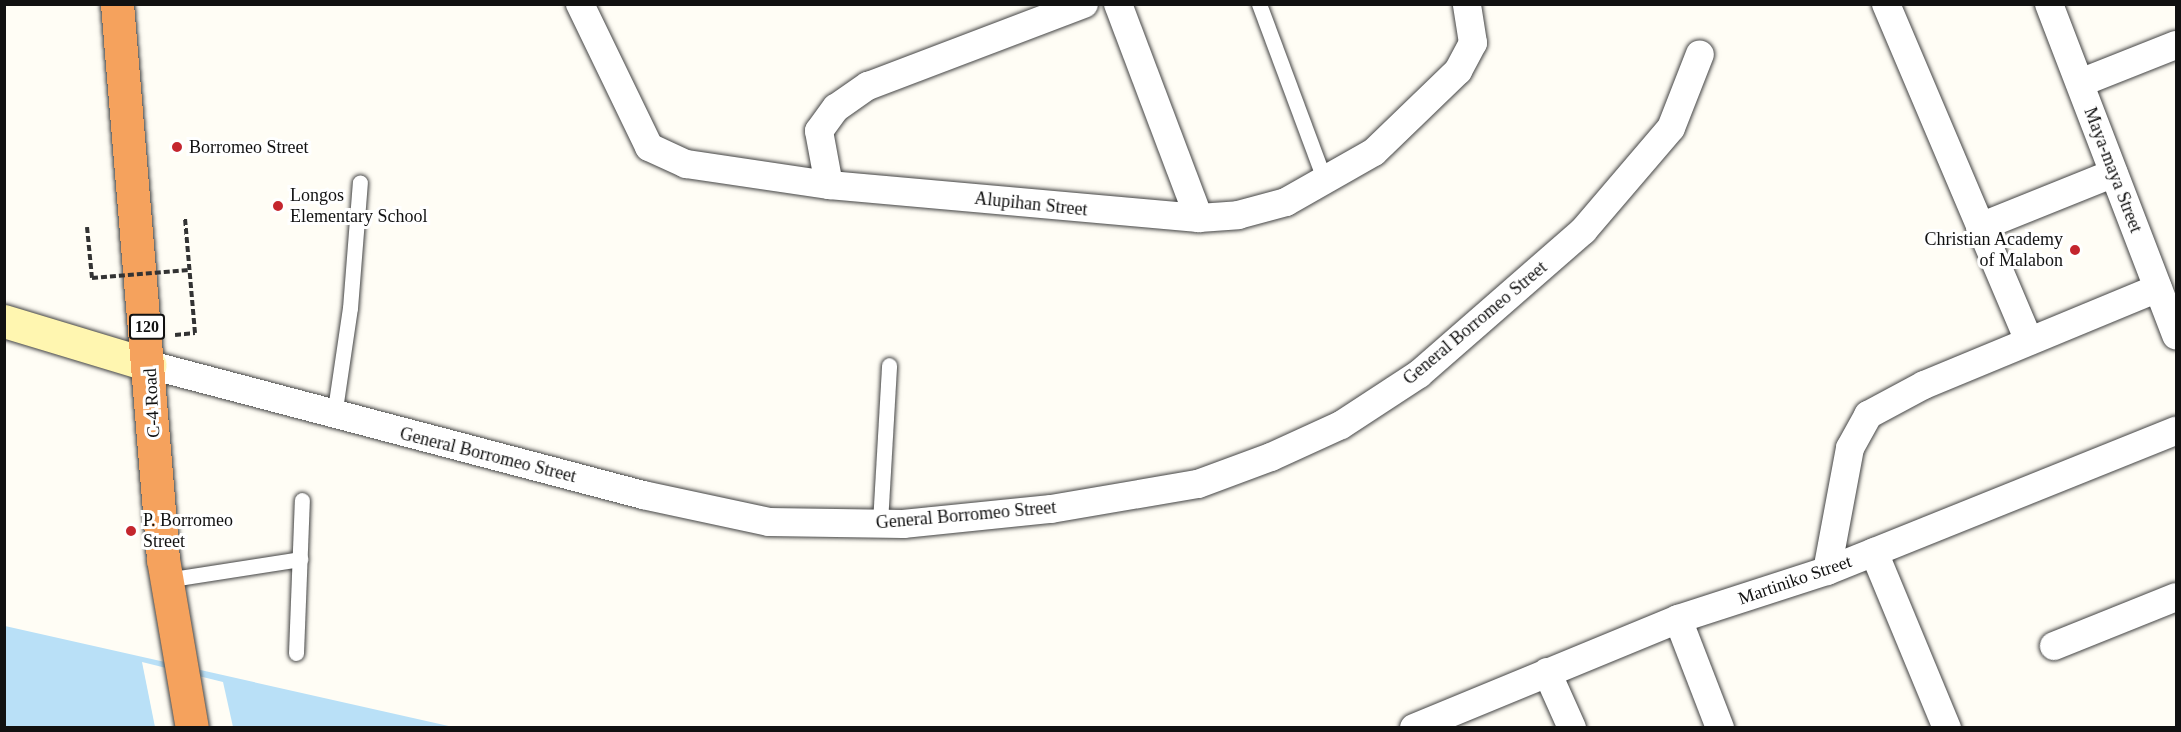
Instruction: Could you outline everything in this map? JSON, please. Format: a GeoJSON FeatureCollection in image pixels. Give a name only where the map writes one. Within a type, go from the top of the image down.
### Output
{"type":"FeatureCollection","features":[{"type":"Feature","properties":{"kind":"highway","name":"C-4 Road"},"geometry":{"type":"LineString","coordinates":[[117,4],[150,365],[166,580],[192,728]]}},
{"type":"Feature","properties":{"kind":"street","name":"Alupihan Street"},"geometry":{"type":"LineString","coordinates":[[580,4],[649,147],[686,164],[829,185],[1199,218],[1238,215],[1286,202],[1374,152],[1458,71],[1473,43],[1467,4]]}},
{"type":"Feature","properties":{"kind":"street"},"geometry":{"type":"LineString","coordinates":[[829,185],[819,131],[836,108],[868,86],[1084,4]]}},
{"type":"Feature","properties":{"kind":"street"},"geometry":{"type":"LineString","coordinates":[[1118,4],[1199,218]]}},
{"type":"Feature","properties":{"kind":"street"},"geometry":{"type":"LineString","coordinates":[[1886,4],[2029,341]]}},
{"type":"Feature","properties":{"kind":"street","name":"Maya-maya Street"},"geometry":{"type":"LineString","coordinates":[[2049,4],[2176,335]]}},
{"type":"Feature","properties":{"kind":"street"},"geometry":{"type":"LineString","coordinates":[[2080,83],[2176,45]]}},
{"type":"Feature","properties":{"kind":"street","name":"General Borromeo Street"},"geometry":{"type":"LineString","coordinates":[[4,321],[150,365],[334,416],[643,495],[769,522],[880,523],[1051,509],[1198,484],[1271,457],[1341,425],[1419,374],[1583,231],[1671,128],[1700,54]]}},
{"type":"Feature","properties":{"kind":"street"},"geometry":{"type":"LineString","coordinates":[[1980,227],[2114,172]]}},
{"type":"Feature","properties":{"kind":"street"},"geometry":{"type":"LineString","coordinates":[[1827,571],[1850,447],[1868,415],[1924,385],[2158,288]]}},
{"type":"Feature","properties":{"kind":"street","name":"Martiniko Street"},"geometry":{"type":"LineString","coordinates":[[1414,728],[1678,619],[1827,571],[2176,431]]}},
{"type":"Feature","properties":{"kind":"street"},"geometry":{"type":"LineString","coordinates":[[1874,552],[1947,728]]}},
{"type":"Feature","properties":{"kind":"street"},"geometry":{"type":"LineString","coordinates":[[2054,646],[2176,597]]}},
{"type":"Feature","properties":{"kind":"street"},"geometry":{"type":"LineString","coordinates":[[1678,619],[1719,728]]}},
{"type":"Feature","properties":{"kind":"street"},"geometry":{"type":"LineString","coordinates":[[1547,672],[1572,728]]}},
{"type":"Feature","properties":{"kind":"lane"},"geometry":{"type":"LineString","coordinates":[[1259,4],[1325,181]]}},
{"type":"Feature","properties":{"kind":"lane"},"geometry":{"type":"LineString","coordinates":[[334,416],[350,308],[360,182]]}},
{"type":"Feature","properties":{"kind":"lane"},"geometry":{"type":"LineString","coordinates":[[880,523],[889,365]]}},
{"type":"Feature","properties":{"kind":"lane"},"geometry":{"type":"LineString","coordinates":[[296,653],[302,500]]}},
{"type":"Feature","properties":{"kind":"lane"},"geometry":{"type":"LineString","coordinates":[[166,580],[300,559]]}},
{"type":"Feature","properties":{"kind":"path"},"geometry":{"type":"LineString","coordinates":[[185,218],[195,333]]}},
{"type":"Feature","properties":{"kind":"path"},"geometry":{"type":"LineString","coordinates":[[87,227],[92,279],[189,269]]}},
{"type":"Feature","properties":{"kind":"water"},"geometry":{"type":"Polygon","coordinates":[[[5,626],[453,727],[5,728],[5,626]]]}},
{"type":"Feature","properties":{"kind":"pier"},"geometry":{"type":"Polygon","coordinates":[[[142,662],[223,682],[233,727],[155,727],[142,662]]]}},
{"type":"Feature","properties":{"kind":"place","name":"Borromeo Street"},"geometry":{"type":"Point","coordinates":[177,147]}},
{"type":"Feature","properties":{"kind":"place","name":"Longos Elementary School"},"geometry":{"type":"Point","coordinates":[278,206]}},
{"type":"Feature","properties":{"kind":"place","name":"Christian Academy of Malabon"},"geometry":{"type":"Point","coordinates":[2075,250]}},
{"type":"Feature","properties":{"kind":"place","name":"P. Borromeo Street"},"geometry":{"type":"Point","coordinates":[131,531]}}]}
